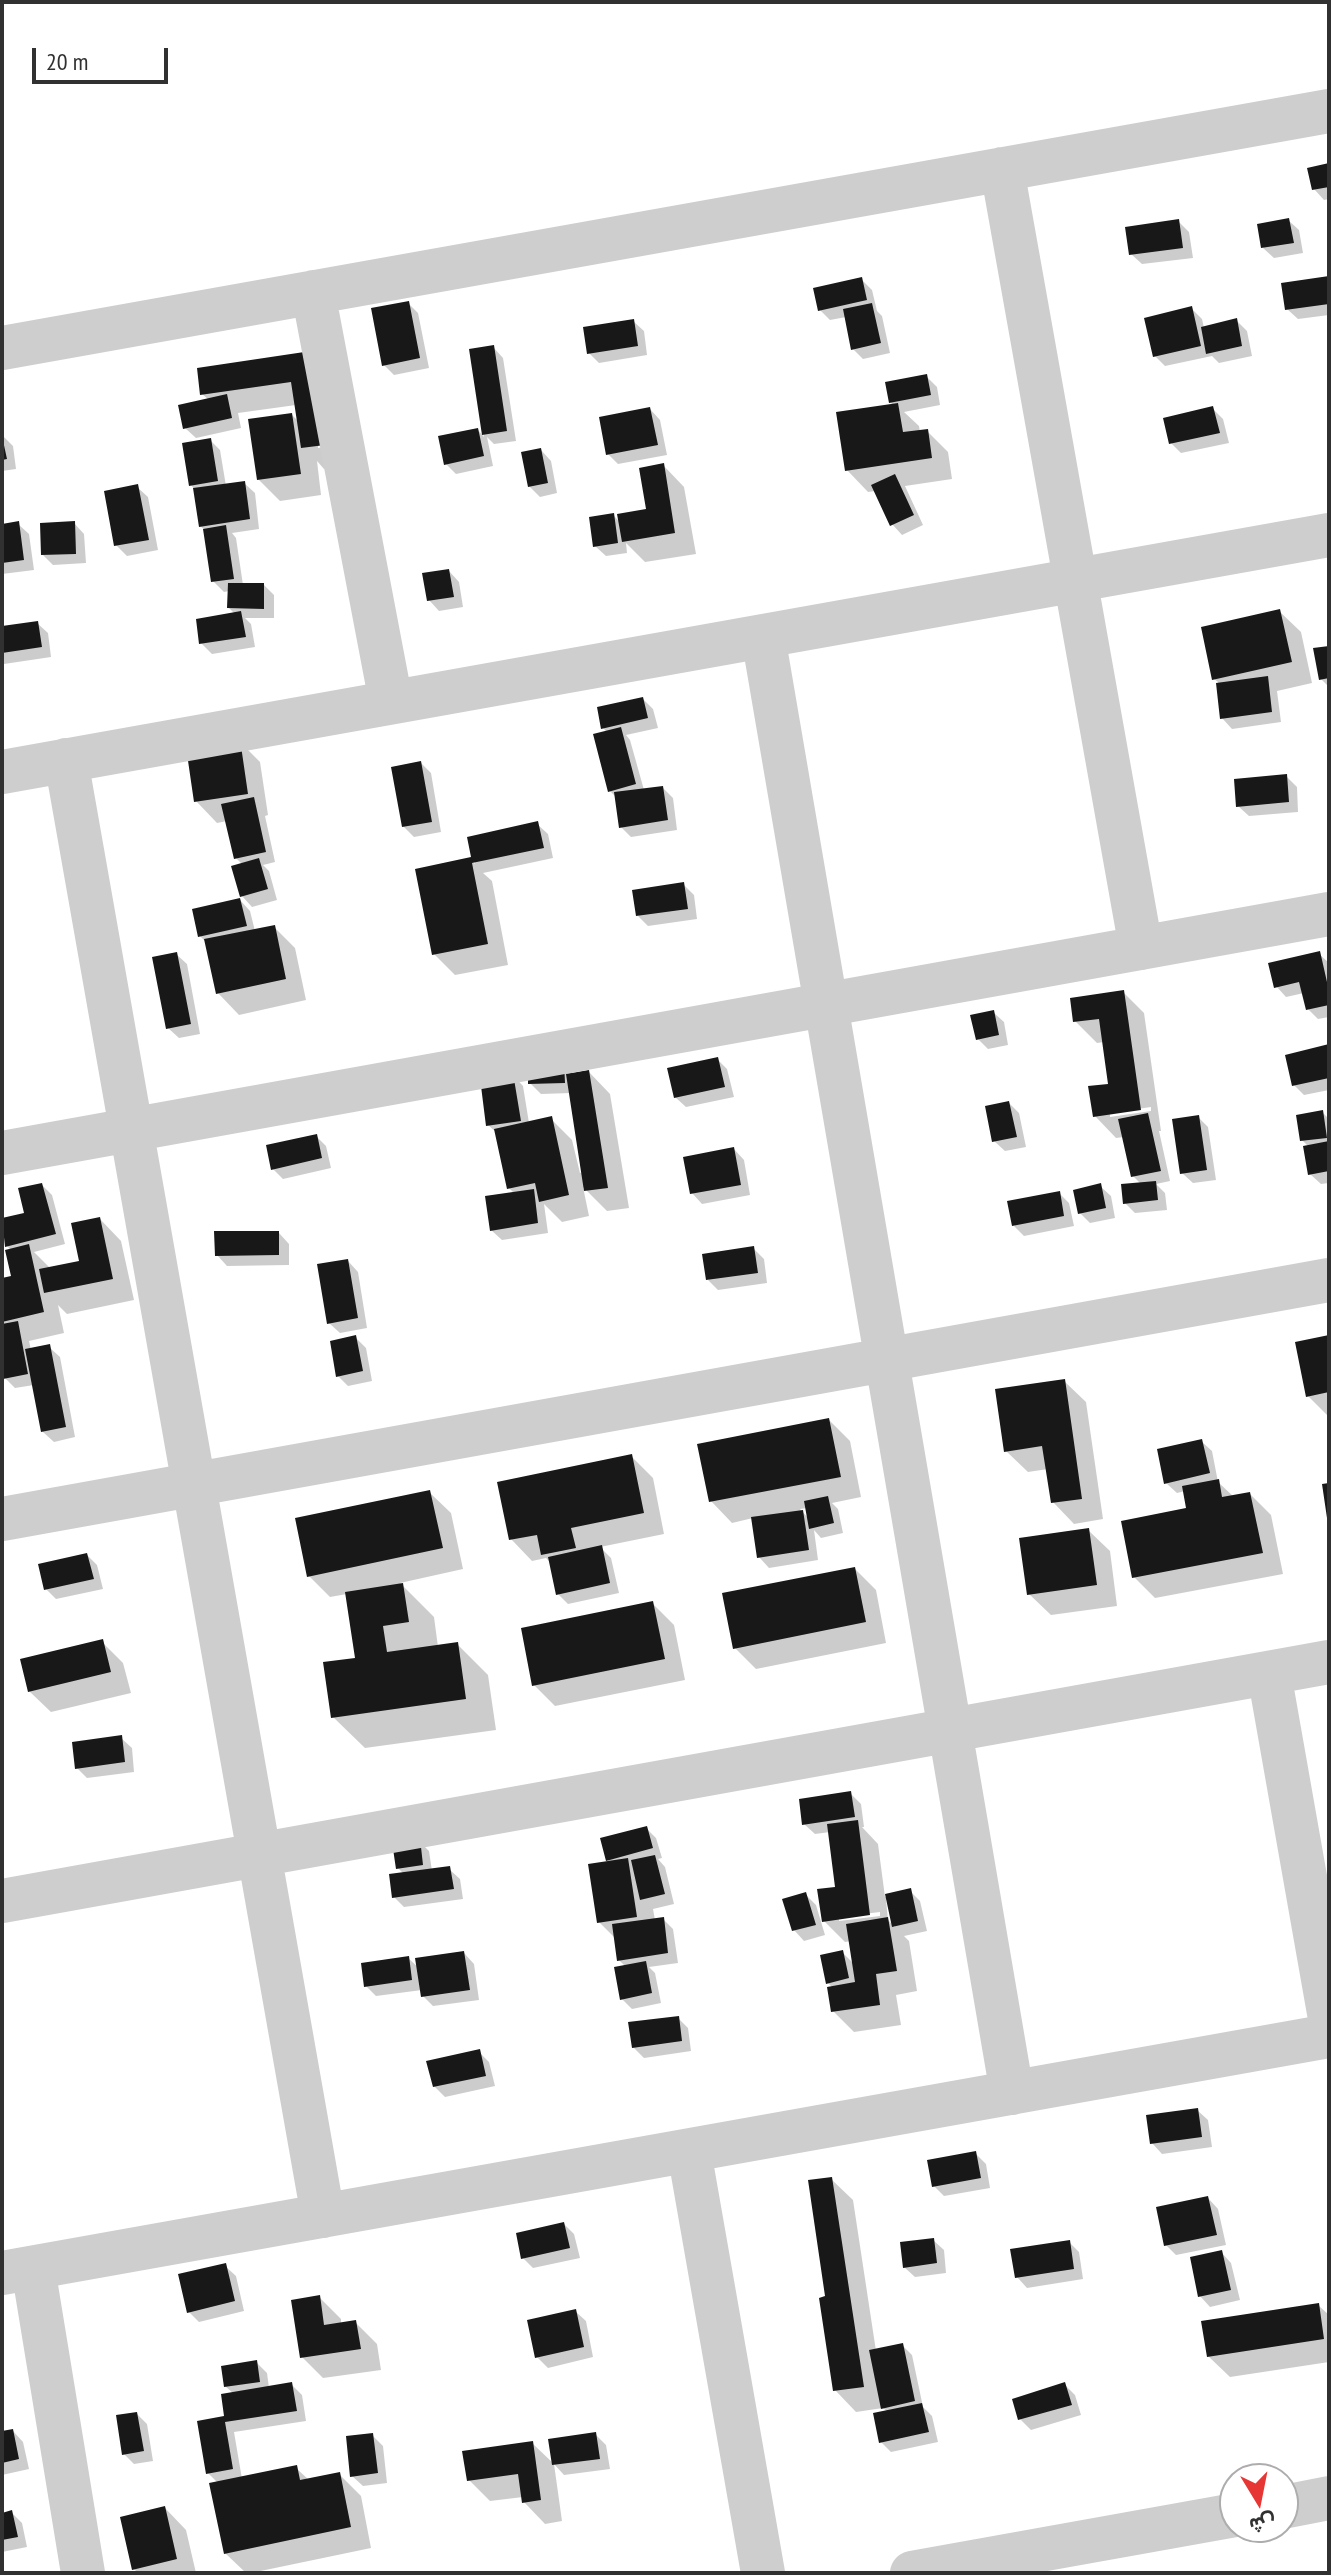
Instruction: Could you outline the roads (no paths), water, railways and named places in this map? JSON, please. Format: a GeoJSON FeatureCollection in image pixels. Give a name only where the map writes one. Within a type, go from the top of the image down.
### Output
{"type":"FeatureCollection","features":[{"type":"Feature","properties":{"kind":"street"},"geometry":{"type":"LineString","coordinates":[[2,348],[1329,111]]}},
{"type":"Feature","properties":{"kind":"street"},"geometry":{"type":"LineString","coordinates":[[1002,169],[1141,948]]}},
{"type":"Feature","properties":{"kind":"street"},"geometry":{"type":"LineString","coordinates":[[313,292],[391,702]]}},
{"type":"Feature","properties":{"kind":"street"},"geometry":{"type":"LineString","coordinates":[[2,772],[1329,535]]}},
{"type":"Feature","properties":{"kind":"street"},"geometry":{"type":"LineString","coordinates":[[763,636],[1012,2093]]}},
{"type":"Feature","properties":{"kind":"street"},"geometry":{"type":"LineString","coordinates":[[66,760],[323,2216]]}},
{"type":"Feature","properties":{"kind":"street"},"geometry":{"type":"LineString","coordinates":[[2,1153],[1329,914]]}},
{"type":"Feature","properties":{"kind":"street"},"geometry":{"type":"LineString","coordinates":[[2,1519],[1329,1280]]}},
{"type":"Feature","properties":{"kind":"street"},"geometry":{"type":"LineString","coordinates":[[2,1901],[1329,1662]]}},
{"type":"Feature","properties":{"kind":"street"},"geometry":{"type":"LineString","coordinates":[[1269,1673],[1329,2013]]}},
{"type":"Feature","properties":{"kind":"street"},"geometry":{"type":"LineString","coordinates":[[83,2573],[17,2270],[1329,2036]]}},
{"type":"Feature","properties":{"kind":"street"},"geometry":{"type":"LineString","coordinates":[[689,2151],[763,2573]]}},
{"type":"Feature","properties":{"kind":"street"},"geometry":{"type":"LineString","coordinates":[[1299,2504],[1329,2498]]}},
{"type":"Feature","properties":{"kind":"street"},"geometry":{"type":"LineString","coordinates":[[912,2573],[1219,2518]]}}]}
